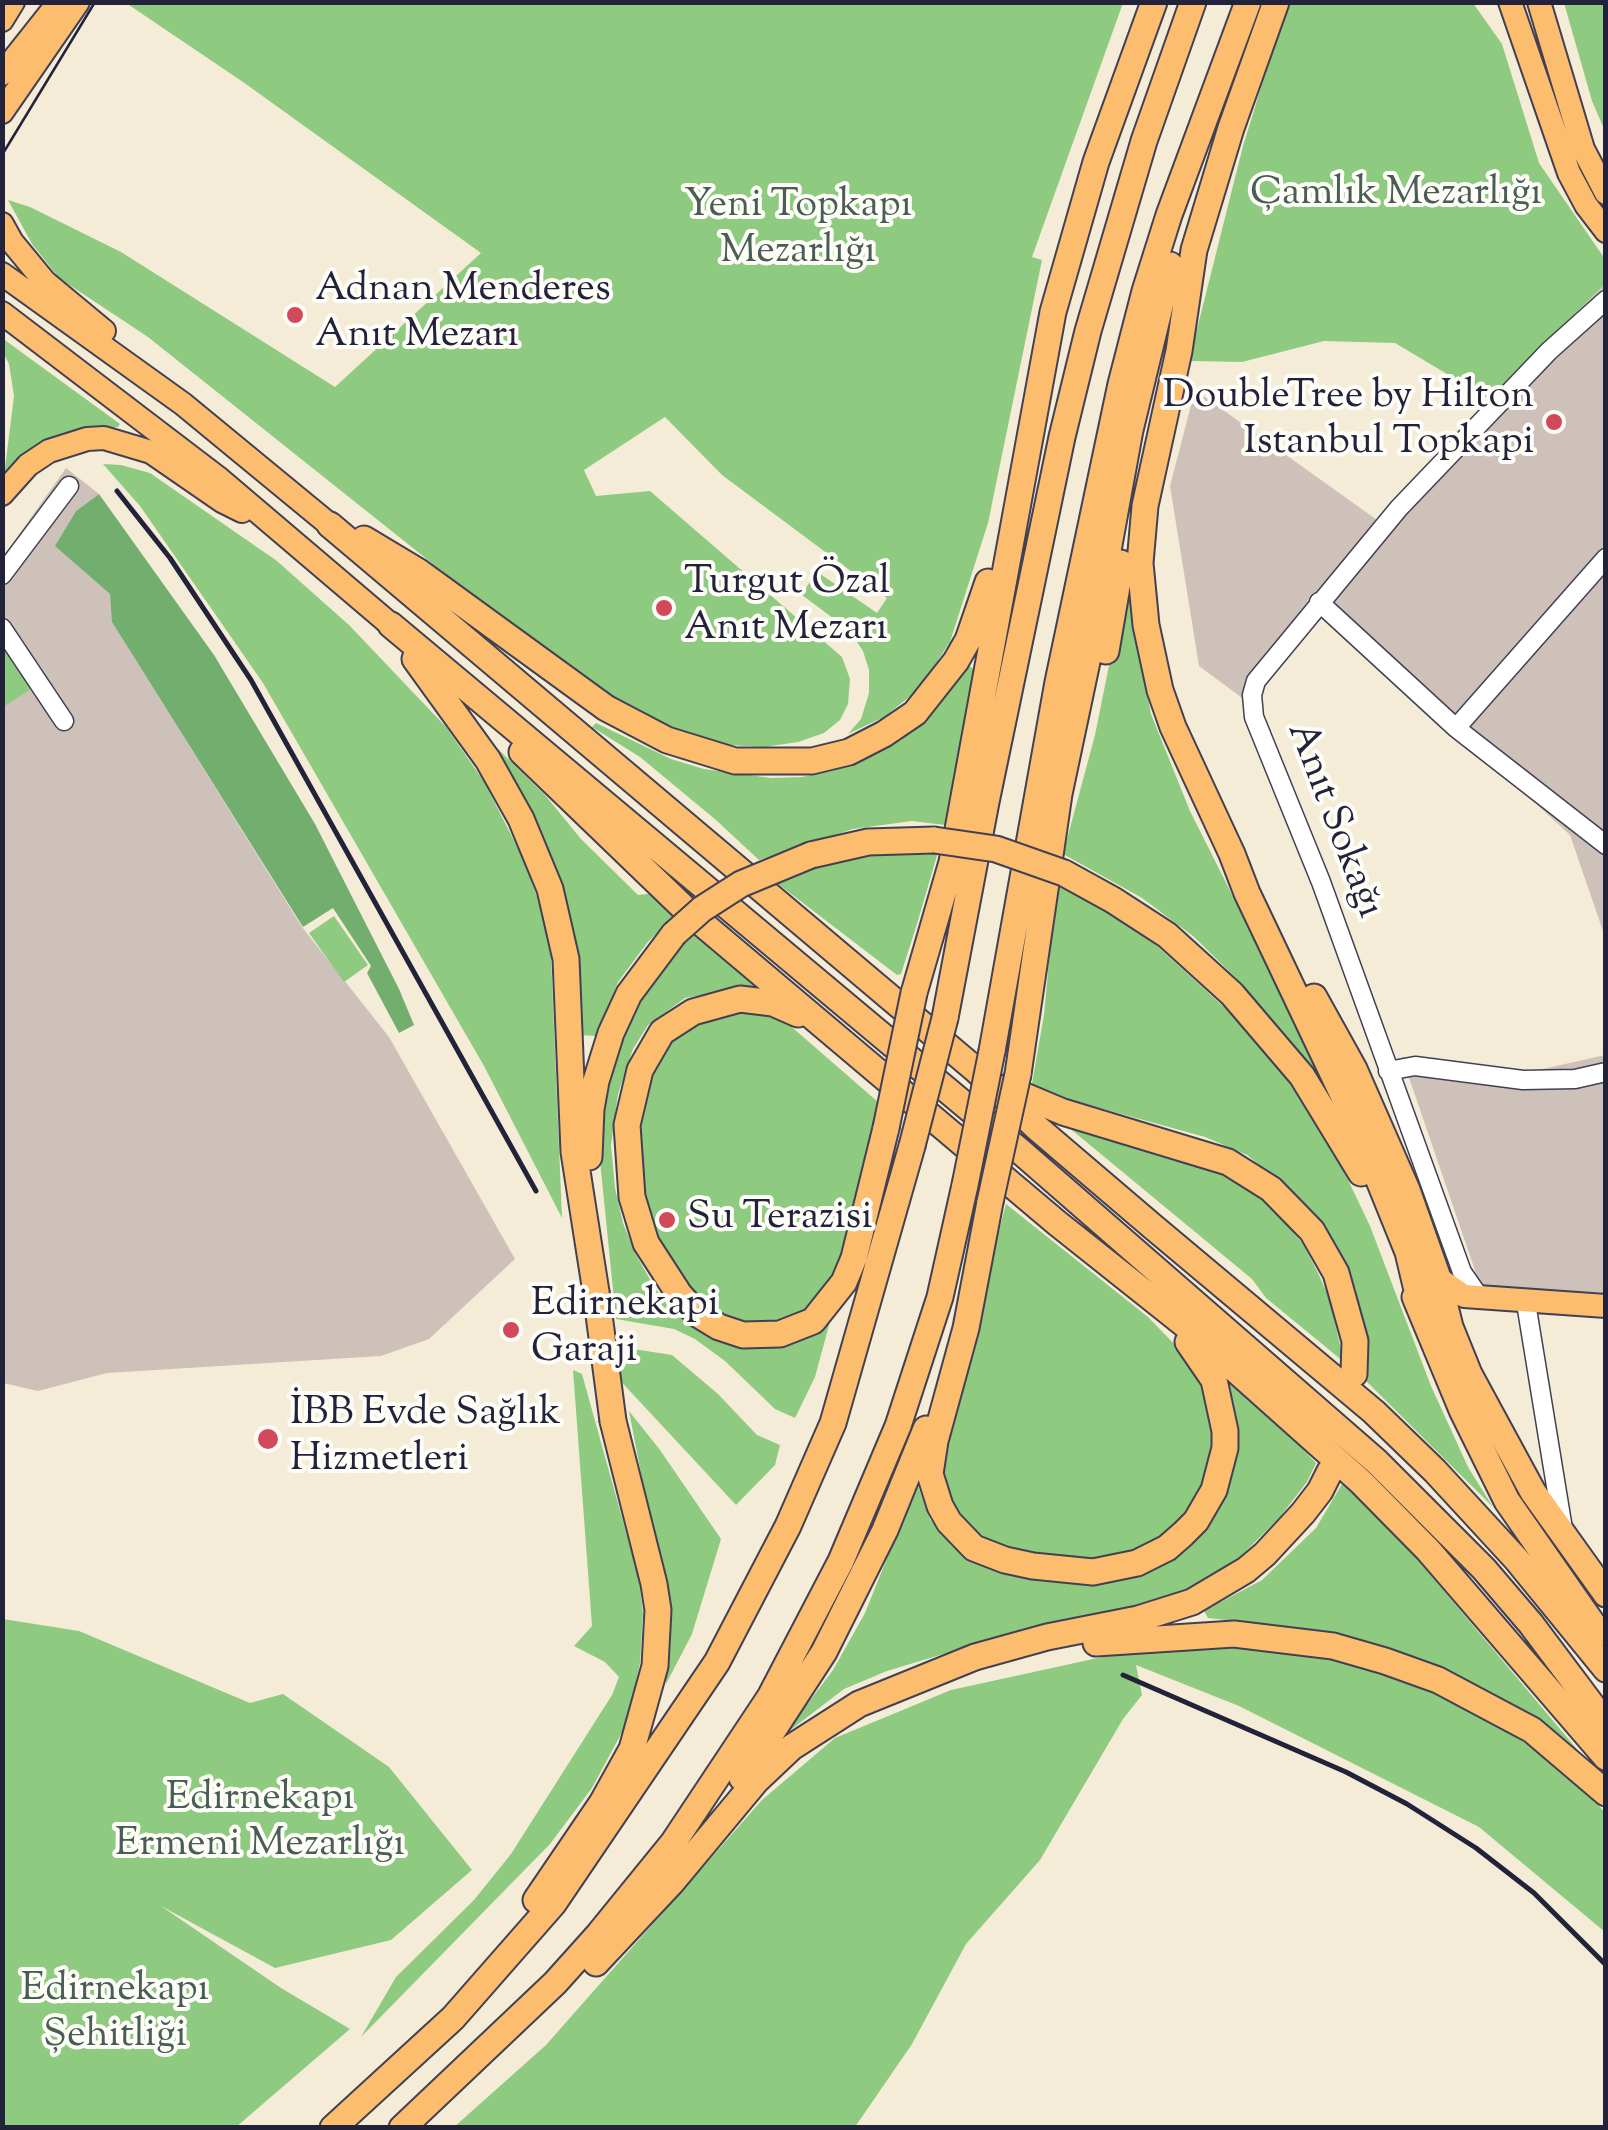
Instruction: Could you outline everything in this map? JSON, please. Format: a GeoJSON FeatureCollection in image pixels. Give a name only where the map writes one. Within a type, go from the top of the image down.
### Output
{"type":"FeatureCollection","features":[{"type":"Feature","properties":{"kind":"highway"},"geometry":{"type":"LineString","coordinates":[[868,1060],[788,1008],[755,1000],[725,1002],[693,1012],[662,1032],[640,1070],[626,1125],[632,1197],[646,1244],[696,1313],[743,1335],[766,1336],[796,1330],[813,1321],[844,1282],[863,1230],[914,994],[952,862],[1053,312],[1073,235],[1154,2]]}},
{"type":"Feature","properties":{"kind":"highway"},"geometry":{"type":"LineString","coordinates":[[333,2128],[487,1982],[583,1863],[688,1709],[762,1578],[809,1483],[833,1423],[945,1018],[986,802],[1088,331],[1144,141],[1192,2]]}},
{"type":"Feature","properties":{"kind":"highway"},"geometry":{"type":"LineString","coordinates":[[402,2128],[497,2040],[599,1934],[673,1843],[744,1738],[795,1652],[841,1561],[915,1381],[940,1297],[966,1185],[984,1061],[1058,682],[1104,460],[1145,290],[1186,166],[1248,2]]}},
{"type":"Feature","properties":{"kind":"highway"},"geometry":{"type":"LineString","coordinates":[[1050,849],[1094,700],[1138,472],[1176,311],[1214,179],[1276,2]]}},
{"type":"Feature","properties":{"kind":"highway"},"geometry":{"type":"LineString","coordinates":[[1102,1259],[1182,1335],[1207,1367],[1219,1395],[1225,1448],[1214,1490],[1196,1521],[1183,1534],[1137,1563],[1093,1572],[1032,1566],[991,1556],[962,1538],[940,1506],[930,1474],[932,1457],[966,1328],[1018,1074],[1050,849],[1120,478],[1177,234],[1186,166]]}},
{"type":"Feature","properties":{"kind":"highway"},"geometry":{"type":"LineString","coordinates":[[1189,276],[1179,351],[1145,506],[1140,563],[1146,625],[1160,690],[1192,772],[1386,1194],[1408,1252],[1422,1311]]}},
{"type":"Feature","properties":{"kind":"highway"},"geometry":{"type":"LineString","coordinates":[[330,525],[387,551],[569,684],[636,724],[700,752],[735,761],[776,764],[849,752],[884,734],[926,700],[968,640],[1020,487]]}},
{"type":"Feature","properties":{"kind":"highway"},"geometry":{"type":"LineString","coordinates":[[330,525],[1037,1102],[1228,1162],[1270,1189],[1312,1231],[1336,1273],[1355,1341],[1354,1374]]}},
{"type":"Feature","properties":{"kind":"highway"},"geometry":{"type":"LineString","coordinates":[[391,625],[488,760],[528,834],[550,889],[566,959],[574,1152],[613,1422],[649,1557],[658,1610],[652,1686],[632,1749],[487,1982]]}},
{"type":"Feature","properties":{"kind":"highway"},"geometry":{"type":"LineString","coordinates":[[391,625],[1020,1151],[1377,1462],[1484,1569],[1606,1724]]}},
{"type":"Feature","properties":{"kind":"highway"},"geometry":{"type":"LineString","coordinates":[[470,691],[519,749],[686,910],[1278,1406],[1391,1510],[1606,1757]]}},
{"type":"Feature","properties":{"kind":"highway"},"geometry":{"type":"LineString","coordinates":[[596,1292],[598,1261],[588,1147],[596,1081],[618,1014],[657,953],[674,934],[741,884],[811,855],[886,840],[934,840],[996,849],[1064,873],[1167,935],[1273,1038],[1311,1088],[1354,1159],[1462,1410],[1508,1501],[1606,1640]]}},
{"type":"Feature","properties":{"kind":"highway"},"geometry":{"type":"LineString","coordinates":[[1232,854],[1255,888],[1354,1069],[1408,1190],[1450,1327],[1469,1374],[1533,1492],[1606,1594]]}},
{"type":"Feature","properties":{"kind":"highway"},"geometry":{"type":"LineString","coordinates":[[984,1061],[1051,1140],[1406,1442],[1517,1560],[1606,1669]]}},
{"type":"Feature","properties":{"kind":"highway"},"geometry":{"type":"LineString","coordinates":[[624,1933],[740,1782],[824,1652],[885,1530],[924,1434],[976,1267]]}},
{"type":"Feature","properties":{"kind":"highway"},"geometry":{"type":"LineString","coordinates":[[497,2040],[554,2003],[672,1882],[756,1781],[792,1746],[859,1704],[1007,1647],[1138,1619],[1192,1602],[1246,1570],[1274,1544],[1320,1492],[1330,1471]]}},
{"type":"Feature","properties":{"kind":"highway"},"geometry":{"type":"LineString","coordinates":[[925,1678],[1048,1650],[1187,1634],[1234,1634],[1333,1646],[1438,1680],[1487,1705],[1532,1730],[1606,1794]]}},
{"type":"Feature","properties":{"kind":"main road"},"geometry":{"type":"LineString","coordinates":[[2,20],[14,2]]}},
{"type":"Feature","properties":{"kind":"main road"},"geometry":{"type":"LineString","coordinates":[[2,128],[9,104],[78,2]]}},
{"type":"Feature","properties":{"kind":"main road"},"geometry":{"type":"LineString","coordinates":[[1500,2],[1513,12],[1568,173],[1606,230]]}},
{"type":"Feature","properties":{"kind":"main road"},"geometry":{"type":"LineString","coordinates":[[1539,2],[1584,149],[1606,193]]}},
{"type":"Feature","properties":{"kind":"main road"},"geometry":{"type":"LineString","coordinates":[[2,74],[56,7]]}},
{"type":"Feature","properties":{"kind":"main road"},"geometry":{"type":"LineString","coordinates":[[2,224],[45,282],[97,322],[126,362]]}},
{"type":"Feature","properties":{"kind":"main road"},"geometry":{"type":"LineString","coordinates":[[2,274],[234,444],[330,525]]}},
{"type":"Feature","properties":{"kind":"main road"},"geometry":{"type":"LineString","coordinates":[[2,313],[162,433],[391,625]]}},
{"type":"Feature","properties":{"kind":"main road"},"geometry":{"type":"LineString","coordinates":[[2,494],[28,465],[49,451],[77,441],[104,438],[151,452],[222,501],[260,514]]}},
{"type":"Feature","properties":{"kind":"main road"},"geometry":{"type":"LineString","coordinates":[[1438,1278],[1464,1296],[1606,1306]]}},
{"type":"Feature","properties":{"kind":"street","name":"Anıt Sokağı"},"geometry":{"type":"LineString","coordinates":[[1480,1298],[1462,1272],[1321,882],[1254,717],[1252,695],[1256,681],[1399,508],[1548,351],[1606,300]]}},
{"type":"Feature","properties":{"kind":"street"},"geometry":{"type":"LineString","coordinates":[[2,575],[69,486]]}},
{"type":"Feature","properties":{"kind":"street"},"geometry":{"type":"LineString","coordinates":[[1456,728],[1606,558]]}},
{"type":"Feature","properties":{"kind":"street"},"geometry":{"type":"LineString","coordinates":[[1319,602],[1456,728],[1606,845]]}},
{"type":"Feature","properties":{"kind":"street"},"geometry":{"type":"LineString","coordinates":[[2,628],[64,720]]}},
{"type":"Feature","properties":{"kind":"street"},"geometry":{"type":"LineString","coordinates":[[1388,1071],[1415,1066],[1523,1080],[1606,1072]]}},
{"type":"Feature","properties":{"kind":"street"},"geometry":{"type":"LineString","coordinates":[[1526,1303],[1566,1539]]}},
{"type":"Feature","properties":{"kind":"shaded area"},"geometry":{"type":"Polygon","coordinates":[[[1605,284],[1605,937],[1570,835],[1313,598],[1245,700],[1199,666],[1170,486],[1195,390],[1377,520],[1489,399],[1605,284]]]}},
{"type":"Feature","properties":{"kind":"shaded area"},"geometry":{"type":"Polygon","coordinates":[[[66,468],[99,494],[76,511],[56,546],[110,594],[113,623],[302,927],[389,1037],[515,1259],[429,1339],[381,1356],[107,1373],[38,1391],[3,1383],[3,557],[66,468]]]}},
{"type":"Feature","properties":{"kind":"shaded area"},"geometry":{"type":"Polygon","coordinates":[[[1605,1055],[1605,1293],[1482,1291],[1402,1057],[1534,1071],[1605,1055]]]}},
{"type":"Feature","properties":{"kind":"green space","name":"Yeni Topkapı Mezarlığı"},"geometry":{"type":"Polygon","coordinates":[[[126,3],[1123,3],[1032,257],[1042,260],[988,523],[950,642],[918,690],[884,717],[848,734],[861,719],[869,693],[869,670],[863,651],[849,630],[802,595],[816,571],[877,613],[887,598],[722,475],[665,417],[584,470],[596,496],[650,491],[842,657],[850,679],[848,704],[840,720],[824,733],[764,747],[684,736],[636,713],[561,666],[148,337],[59,278],[32,244],[8,200],[121,252],[335,387],[481,253],[126,3]]]}},
{"type":"Feature","properties":{"kind":"green space","name":"Çamlık Mezarlığı"},"geometry":{"type":"Polygon","coordinates":[[[1287,3],[1473,3],[1502,44],[1539,163],[1605,259],[1605,284],[1489,399],[1395,343],[1324,341],[1242,362],[1189,361],[1243,146],[1287,3]]]}},
{"type":"Feature","properties":{"kind":"green space"},"geometry":{"type":"Polygon","coordinates":[[[1564,3],[1605,3],[1605,131],[1592,101],[1564,3]]]}},
{"type":"Feature","properties":{"kind":"green space"},"geometry":{"type":"Polygon","coordinates":[[[2,338],[120,424],[118,427],[65,433],[46,442],[4,476],[14,396],[2,338]]]}},
{"type":"Feature","properties":{"kind":"green space"},"geometry":{"type":"Polygon","coordinates":[[[103,464],[150,473],[277,561],[349,625],[446,727],[483,780],[523,858],[550,933],[562,1218],[484,1066],[263,683],[140,506],[103,464]]]}},
{"type":"Feature","properties":{"kind":"green space"},"geometry":{"type":"Polygon","coordinates":[[[99,494],[214,655],[315,824],[414,1025],[399,1033],[367,973],[371,966],[333,908],[303,927],[112,622],[110,594],[55,546],[76,511],[99,494]]]}},
{"type":"Feature","properties":{"kind":"green space"},"geometry":{"type":"Polygon","coordinates":[[[1129,566],[1132,614],[1151,714],[1190,811],[1317,1064],[1312,1069],[1237,979],[1193,936],[1142,898],[1063,854],[1095,735],[1129,566]]]}},
{"type":"Feature","properties":{"kind":"green space"},"geometry":{"type":"Polygon","coordinates":[[[3,641],[37,685],[3,707],[3,641]]]}},
{"type":"Feature","properties":{"kind":"green space"},"geometry":{"type":"Polygon","coordinates":[[[965,663],[975,670],[945,825],[912,821],[853,829],[759,860],[640,757],[592,727],[596,723],[671,759],[704,769],[771,778],[802,777],[869,757],[909,730],[965,663]]]}},
{"type":"Feature","properties":{"kind":"green space"},"geometry":{"type":"Polygon","coordinates":[[[497,748],[638,895],[656,893],[675,914],[618,982],[597,1036],[579,1035],[576,965],[492,753],[497,748]]]}},
{"type":"Feature","properties":{"kind":"green space"},"geometry":{"type":"Polygon","coordinates":[[[881,852],[938,852],[901,974],[897,975],[773,880],[817,865],[881,852]]]}},
{"type":"Feature","properties":{"kind":"green space"},"geometry":{"type":"Polygon","coordinates":[[[1056,885],[1085,897],[1145,935],[1236,1018],[1295,1089],[1341,1165],[1370,1226],[1431,1386],[1468,1467],[1493,1507],[1364,1379],[1363,1321],[1355,1288],[1340,1256],[1277,1179],[1247,1155],[1205,1137],[1031,1089],[1044,1015],[1056,885]]]}},
{"type":"Feature","properties":{"kind":"green space"},"geometry":{"type":"Polygon","coordinates":[[[334,916],[368,965],[344,982],[309,933],[334,916]]]}},
{"type":"Feature","properties":{"kind":"green space"},"geometry":{"type":"Polygon","coordinates":[[[695,931],[760,988],[685,998],[648,1025],[633,1049],[618,1094],[611,1145],[615,1188],[635,1253],[656,1290],[691,1325],[731,1344],[764,1347],[793,1342],[815,1332],[831,1318],[815,1377],[795,1418],[775,1409],[725,1361],[695,1339],[674,1329],[616,1319],[598,1141],[600,1101],[623,1031],[669,956],[695,931]]]}},
{"type":"Feature","properties":{"kind":"green space"},"geometry":{"type":"Polygon","coordinates":[[[729,1012],[761,1014],[786,1022],[878,1102],[842,1270],[817,1306],[770,1327],[741,1322],[710,1308],[685,1286],[645,1219],[635,1147],[650,1073],[664,1045],[689,1025],[729,1012]]]}},
{"type":"Feature","properties":{"kind":"green space"},"geometry":{"type":"Polygon","coordinates":[[[1067,1126],[1196,1161],[1227,1175],[1271,1206],[1303,1244],[1319,1275],[1329,1298],[1344,1362],[1266,1298],[1252,1279],[1067,1126]]]}},
{"type":"Feature","properties":{"kind":"green space"},"geometry":{"type":"Polygon","coordinates":[[[1006,1204],[1148,1317],[1183,1353],[1204,1386],[1215,1425],[1212,1465],[1200,1496],[1178,1523],[1139,1550],[1089,1562],[991,1547],[969,1532],[945,1495],[939,1453],[1006,1204]]]}},
{"type":"Feature","properties":{"kind":"green space"},"geometry":{"type":"Polygon","coordinates":[[[614,1346],[672,1355],[718,1394],[757,1435],[780,1445],[775,1465],[736,1505],[614,1374],[614,1346]]]}},
{"type":"Feature","properties":{"kind":"green space"},"geometry":{"type":"Polygon","coordinates":[[[1224,1368],[1316,1463],[1307,1482],[1279,1518],[1239,1558],[1209,1581],[1174,1597],[887,1671],[844,1689],[784,1735],[833,1670],[865,1613],[917,1483],[930,1519],[949,1541],[987,1565],[1137,1573],[1236,1455],[1224,1368]]]}},
{"type":"Feature","properties":{"kind":"green space"},"geometry":{"type":"Polygon","coordinates":[[[573,1370],[582,1374],[639,1579],[643,1613],[640,1663],[627,1723],[592,1788],[550,1844],[361,2037],[396,1977],[474,1900],[511,1854],[612,1695],[619,1677],[605,1662],[574,1646],[592,1626],[573,1370]]]}},
{"type":"Feature","properties":{"kind":"green space"},"geometry":{"type":"Polygon","coordinates":[[[629,1411],[721,1539],[692,1634],[666,1684],[666,1604],[629,1411]]]}},
{"type":"Feature","properties":{"kind":"green space"},"geometry":{"type":"Polygon","coordinates":[[[1342,1484],[1392,1529],[1581,1754],[1467,1684],[1415,1659],[1326,1631],[1208,1618],[1204,1611],[1262,1580],[1316,1528],[1342,1484]]]}},
{"type":"Feature","properties":{"kind":"green space"},"geometry":{"type":"Polygon","coordinates":[[[3,1619],[79,1631],[250,1703],[283,1694],[389,1767],[472,1870],[391,1940],[275,1968],[161,1906],[281,1988],[350,2029],[236,2127],[3,2127],[3,1619]]]}},
{"type":"Feature","properties":{"kind":"green space"},"geometry":{"type":"Polygon","coordinates":[[[1210,1646],[1312,1652],[1395,1675],[1461,1703],[1533,1748],[1586,1790],[1605,1813],[1605,1932],[1479,1827],[1239,1706],[1136,1665],[1142,1695],[1123,1719],[1040,1860],[966,1944],[912,2044],[855,2127],[453,2128],[546,2045],[762,1800],[835,1738],[951,1690],[1139,1649],[1210,1646]]]}},
{"type":"Feature","properties":{"kind":"tram line"},"geometry":{"type":"LineString","coordinates":[[2,155],[95,2]]}},
{"type":"Feature","properties":{"kind":"railway"},"geometry":{"type":"LineString","coordinates":[[117,491],[170,558],[251,680],[536,1191]]}},
{"type":"Feature","properties":{"kind":"railway"},"geometry":{"type":"LineString","coordinates":[[1123,1675],[1346,1772],[1407,1804],[1476,1848],[1534,1893],[1606,1965]]}},
{"type":"Feature","properties":{"kind":"place","name":"Adnan Menderes Anıt Mezarı"},"geometry":{"type":"Point","coordinates":[295,315]}},
{"type":"Feature","properties":{"kind":"place","name":"DoubleTree by Hilton Istanbul Topkapi"},"geometry":{"type":"Point","coordinates":[1554,422]}},
{"type":"Feature","properties":{"kind":"place","name":"Turgut Özal Anıt Mezarı"},"geometry":{"type":"Point","coordinates":[664,608]}},
{"type":"Feature","properties":{"kind":"place","name":"Su Terazisi"},"geometry":{"type":"Point","coordinates":[667,1220]}},
{"type":"Feature","properties":{"kind":"place","name":"Edirnekapi Garaji"},"geometry":{"type":"Point","coordinates":[511,1330]}},
{"type":"Feature","properties":{"kind":"place","name":"İBB Evde Sağlık Hizmetleri"},"geometry":{"type":"Point","coordinates":[268,1439]}},
{"type":"Feature","properties":{"kind":"park label","name":"Edirnekapı Ermeni Mezarlığı"},"geometry":{"type":"Point","coordinates":[260,1824]}},
{"type":"Feature","properties":{"kind":"park label","name":"Edirnekapı Şehitliği"},"geometry":{"type":"Point","coordinates":[115,2015]}}]}
